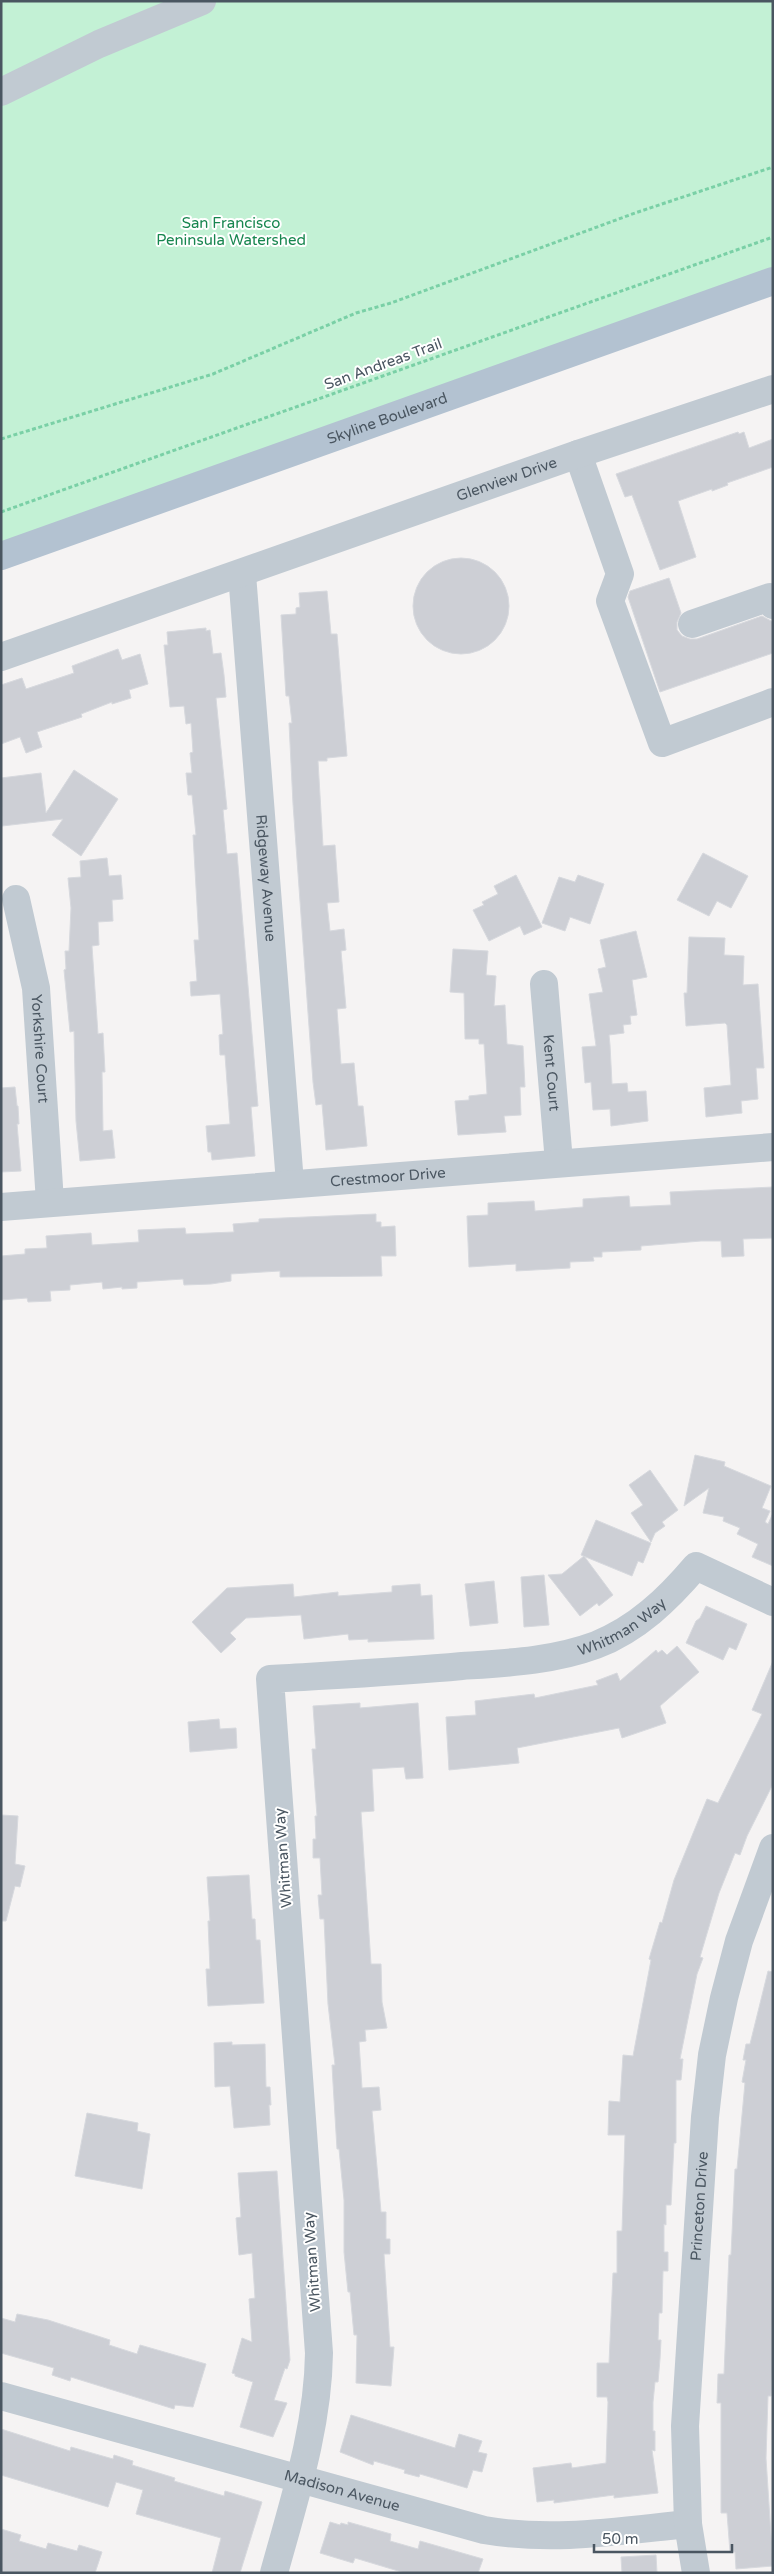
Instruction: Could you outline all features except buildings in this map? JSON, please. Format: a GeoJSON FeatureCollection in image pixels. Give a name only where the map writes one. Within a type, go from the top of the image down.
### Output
{"type":"FeatureCollection","features":[{"type":"Feature","properties":{"kind":"main road","name":"Skyline Boulevard"},"geometry":{"type":"LineString","coordinates":[[1,556],[773,281]]}},
{"type":"Feature","properties":{"kind":"street"},"geometry":{"type":"LineString","coordinates":[[1,92],[99,44],[202,1]]}},
{"type":"Feature","properties":{"kind":"street","name":"Glenview Drive"},"geometry":{"type":"LineString","coordinates":[[242,574],[578,454],[773,390]]}},
{"type":"Feature","properties":{"kind":"street"},"geometry":{"type":"LineString","coordinates":[[578,454],[620,574],[610,602],[662,743],[773,702]]}},
{"type":"Feature","properties":{"kind":"street"},"geometry":{"type":"LineString","coordinates":[[1,657],[242,574]]}},
{"type":"Feature","properties":{"kind":"street","name":"Ridgeway Avenue"},"geometry":{"type":"LineString","coordinates":[[242,574],[290,1183]]}},
{"type":"Feature","properties":{"kind":"street"},"geometry":{"type":"LineString","coordinates":[[692,624],[770,598],[773,605]]}},
{"type":"Feature","properties":{"kind":"street","name":"Yorkshire Court"},"geometry":{"type":"LineString","coordinates":[[16,899],[36,988],[50,1202]]}},
{"type":"Feature","properties":{"kind":"street","name":"Kent Court"},"geometry":{"type":"LineString","coordinates":[[544,984],[559,1162]]}},
{"type":"Feature","properties":{"kind":"street","name":"Crestmoor Drive"},"geometry":{"type":"LineString","coordinates":[[1,1207],[559,1162],[773,1147]]}},
{"type":"Feature","properties":{"kind":"street","name":"Whitman Way"},"geometry":{"type":"LineString","coordinates":[[274,2573],[314,2420],[318,2388],[319,2353],[270,1679],[460,1667],[562,1655],[597,1644],[630,1628],[655,1610],[696,1566],[773,1602]]}},
{"type":"Feature","properties":{"kind":"street","name":"Princeton Drive"},"geometry":{"type":"LineString","coordinates":[[696,2573],[688,2524],[686,2426],[705,2117],[711,2064],[724,1998],[739,1941],[773,1848]]}},
{"type":"Feature","properties":{"kind":"street","name":"Madison Avenue"},"geometry":{"type":"LineString","coordinates":[[1,2396],[484,2530],[515,2535],[576,2536],[688,2524]]}},
{"type":"Feature","properties":{"kind":"path"},"geometry":{"type":"LineString","coordinates":[[1,440],[213,374],[356,313],[391,303],[635,213],[773,167]]}},
{"type":"Feature","properties":{"kind":"path","name":"San Andreas Trail"},"geometry":{"type":"LineString","coordinates":[[1,512],[773,237]]}},
{"type":"Feature","properties":{"kind":"green space","name":"San Francisco Peninsula Watershed"},"geometry":{"type":"Polygon","coordinates":[[[1,1],[773,1],[773,281],[1,556],[1,1]]]}}]}
